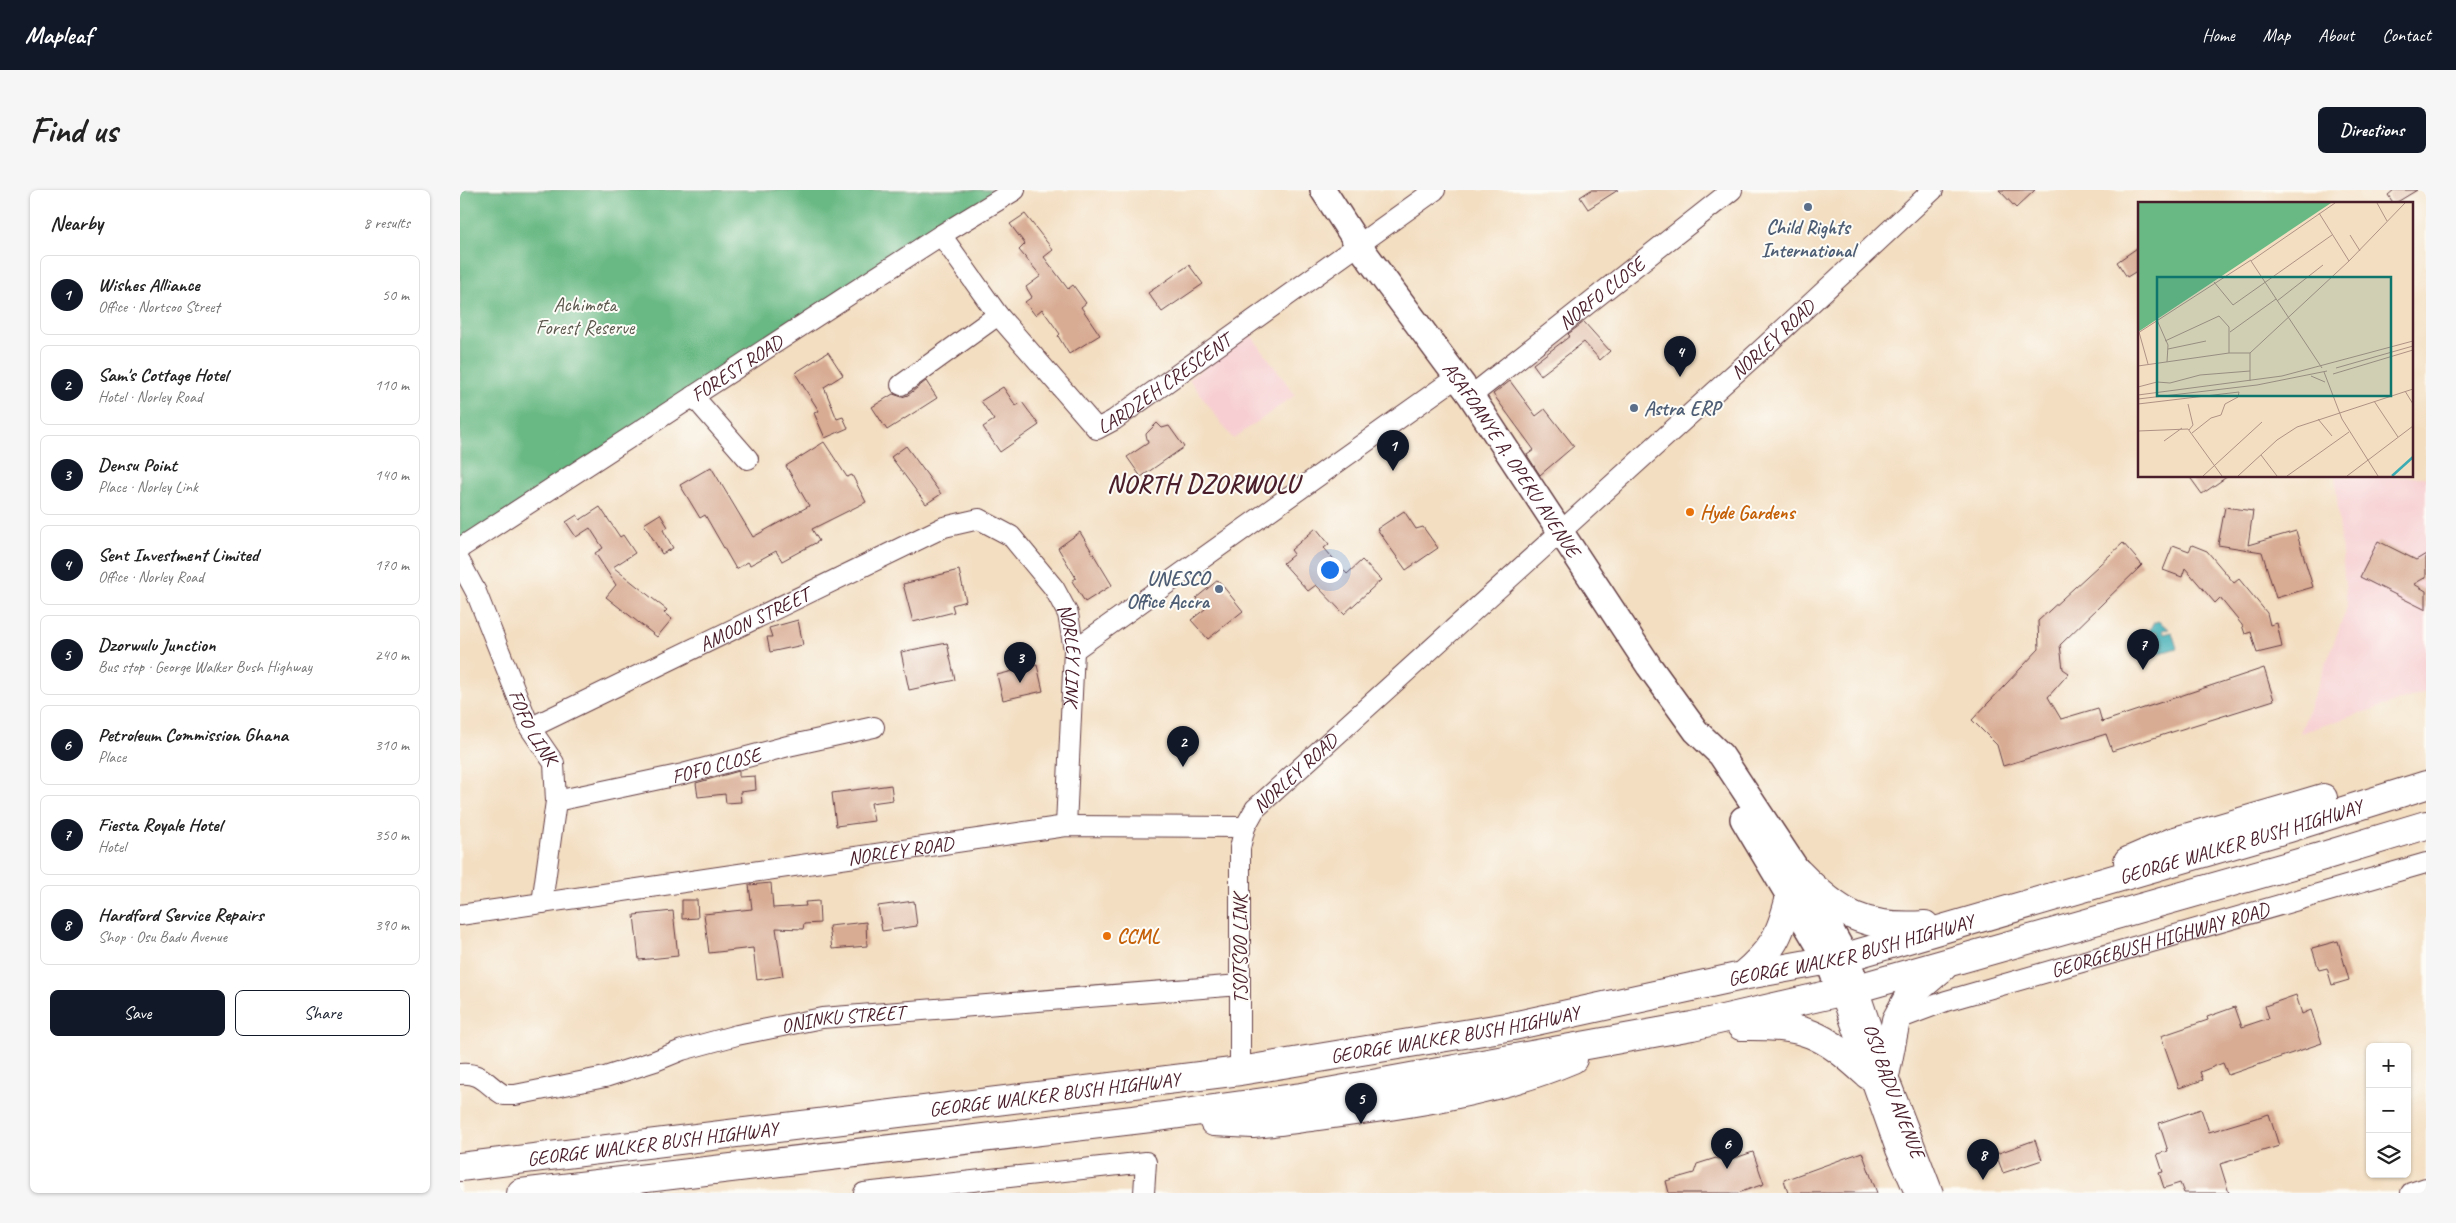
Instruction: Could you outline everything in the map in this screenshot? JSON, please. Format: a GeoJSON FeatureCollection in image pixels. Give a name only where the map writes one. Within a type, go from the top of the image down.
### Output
{"type":"FeatureCollection","features":[{"type":"Feature","properties":{"kind":"highway"},"geometry":{"type":"LineString","coordinates":[[2053,898],[2172,842],[2390,779],[2426,773]]}},
{"type":"Feature","properties":{"kind":"highway","name":"GEORGE WALKER BUSH HIGHWAY"},"geometry":{"type":"LineString","coordinates":[[460,1166],[1240,1071],[1513,1026],[1742,976],[1837,959],[2053,898],[2426,785]]}},
{"type":"Feature","properties":{"kind":"highway","name":"GEORGE WALKER BUSH HIGHWAY"},"geometry":{"type":"LineString","coordinates":[[521,1193],[1150,1118],[1254,1124],[1407,1104],[1526,1078],[1623,1039],[1692,1026],[1849,990],[2320,857],[2426,825]]}},
{"type":"Feature","properties":{"kind":"highway"},"geometry":{"type":"LineString","coordinates":[[1742,976],[1764,958],[1782,930],[1794,885],[1839,910],[1868,922],[1896,927],[1966,923]]}},
{"type":"Feature","properties":{"kind":"highway"},"geometry":{"type":"LineString","coordinates":[[1692,1026],[1779,1025],[1815,1034],[1877,1073],[1896,1020],[1909,996],[1950,962]]}},
{"type":"Feature","properties":{"kind":"main road","name":"ASAFOANYE A. OPEKU AVENUE"},"geometry":{"type":"LineString","coordinates":[[1323,190],[1358,244],[1464,386],[1649,666],[1696,731],[1721,755],[1837,959],[1849,990]]}},
{"type":"Feature","properties":{"kind":"street","name":"FOREST ROAD"},"geometry":{"type":"LineString","coordinates":[[460,548],[1015,190]]}},
{"type":"Feature","properties":{"kind":"street"},"geometry":{"type":"LineString","coordinates":[[1358,244],[1436,190]]}},
{"type":"Feature","properties":{"kind":"street","name":"NORFO CLOSE"},"geometry":{"type":"LineString","coordinates":[[1074,650],[1464,386],[1732,190]]}},
{"type":"Feature","properties":{"kind":"street","name":"NORLEY ROAD"},"geometry":{"type":"LineString","coordinates":[[460,915],[1066,826],[1245,827],[1255,809],[1933,190]]}},
{"type":"Feature","properties":{"kind":"street","name":"LARDZEH CRESCENT"},"geometry":{"type":"LineString","coordinates":[[941,236],[998,315],[1097,429],[1114,420],[1358,244]]}},
{"type":"Feature","properties":{"kind":"street"},"geometry":{"type":"LineString","coordinates":[[901,385],[998,315]]}},
{"type":"Feature","properties":{"kind":"street"},"geometry":{"type":"LineString","coordinates":[[693,396],[748,460]]}},
{"type":"Feature","properties":{"kind":"street","name":"NORLEY LINK"},"geometry":{"type":"LineString","coordinates":[[979,519],[1011,536],[1054,588],[1068,614],[1074,650],[1066,826]]}},
{"type":"Feature","properties":{"kind":"street","name":"AMOON STREET"},"geometry":{"type":"LineString","coordinates":[[530,728],[944,527],[979,519]]}},
{"type":"Feature","properties":{"kind":"street","name":"FOFO LINK"},"geometry":{"type":"LineString","coordinates":[[460,562],[476,592],[530,728],[554,763],[556,800],[542,903]]}},
{"type":"Feature","properties":{"kind":"street","name":"FOFO CLOSE"},"geometry":{"type":"LineString","coordinates":[[556,800],[683,774],[788,746],[874,727]]}},
{"type":"Feature","properties":{"kind":"street","name":"TSOTSOO LINK"},"geometry":{"type":"LineString","coordinates":[[1240,1071],[1240,848],[1245,827]]}},
{"type":"Feature","properties":{"kind":"street","name":"GEORGEBUSH HIGHWAY ROAD"},"geometry":{"type":"LineString","coordinates":[[1896,1020],[1946,1001],[2426,863]]}},
{"type":"Feature","properties":{"kind":"street","name":"ONINKU STREET"},"geometry":{"type":"LineString","coordinates":[[460,1074],[471,1073],[482,1078],[504,1095],[516,1095],[605,1077],[682,1050],[736,1035],[822,1018],[1240,985]]}},
{"type":"Feature","properties":{"kind":"street","name":"OSU BADU AVENUE"},"geometry":{"type":"LineString","coordinates":[[1849,990],[1915,1193]]}},
{"type":"Feature","properties":{"kind":"street","name":"OSU BADU AVENUE"},"geometry":{"type":"LineString","coordinates":[[1877,1073],[1933,1193]]}},
{"type":"Feature","properties":{"kind":"street"},"geometry":{"type":"LineString","coordinates":[[864,1193],[1146,1162],[1144,1193]]}},
{"type":"Feature","properties":{"kind":"street"},"geometry":{"type":"LineString","coordinates":[[2411,1193],[2426,1188]]}},
{"type":"Feature","properties":{"kind":"shaded area"},"geometry":{"type":"Polygon","coordinates":[[[1251,335],[1295,395],[1233,439],[1189,379],[1251,335]]]}},
{"type":"Feature","properties":{"kind":"shaded area"},"geometry":{"type":"Polygon","coordinates":[[[2426,477],[2426,692],[2300,733],[2347,607],[2335,478],[2426,477]]]}},
{"type":"Feature","properties":{"kind":"green space","name":"Achimota Forest Reserve"},"geometry":{"type":"Polygon","coordinates":[[[460,190],[996,190],[460,548],[460,190]]]}},
{"type":"Feature","properties":{"kind":"water"},"geometry":{"type":"Polygon","coordinates":[[[2158,621],[2169,629],[2163,630],[2164,634],[2172,632],[2177,648],[2144,658],[2139,642],[2158,635],[2157,632],[2147,635],[2153,623],[2158,621]]]}},
{"type":"Feature","properties":{"kind":"building"},"geometry":{"type":"Polygon","coordinates":[[[1591,190],[1618,190],[1588,209],[1580,197],[1591,190]]]}},
{"type":"Feature","properties":{"kind":"building"},"geometry":{"type":"Polygon","coordinates":[[[1999,190],[2035,190],[2016,208],[1999,190]]]}},
{"type":"Feature","properties":{"kind":"building"},"geometry":{"type":"Polygon","coordinates":[[[2394,190],[2417,190],[2397,202],[2393,202],[2388,195],[2394,190]]]}},
{"type":"Feature","properties":{"kind":"building"},"geometry":{"type":"Polygon","coordinates":[[[1025,214],[1053,250],[1044,257],[1068,289],[1073,285],[1086,303],[1081,307],[1100,335],[1069,354],[1058,336],[1060,334],[1042,309],[1035,315],[1025,302],[1032,297],[1026,287],[1041,276],[1019,250],[1025,244],[1010,224],[1025,214]]]}},
{"type":"Feature","properties":{"kind":"building"},"geometry":{"type":"Polygon","coordinates":[[[2138,247],[2138,270],[2127,277],[2117,262],[2138,247]]]}},
{"type":"Feature","properties":{"kind":"building"},"geometry":{"type":"Polygon","coordinates":[[[1189,265],[1203,284],[1162,312],[1148,293],[1189,265]]]}},
{"type":"Feature","properties":{"kind":"building"},"geometry":{"type":"Polygon","coordinates":[[[1584,322],[1610,351],[1600,360],[1584,342],[1541,375],[1533,364],[1570,336],[1568,334],[1584,322]]]}},
{"type":"Feature","properties":{"kind":"building"},"geometry":{"type":"Polygon","coordinates":[[[828,352],[843,375],[824,387],[837,419],[843,417],[848,428],[825,438],[814,413],[819,411],[795,373],[828,352]]]}},
{"type":"Feature","properties":{"kind":"building"},"geometry":{"type":"Polygon","coordinates":[[[926,381],[937,398],[887,430],[872,407],[893,394],[902,397],[908,395],[926,381]]]}},
{"type":"Feature","properties":{"kind":"building"},"geometry":{"type":"Polygon","coordinates":[[[1510,381],[1536,416],[1545,409],[1574,446],[1540,475],[1527,455],[1534,450],[1493,394],[1510,381]]]}},
{"type":"Feature","properties":{"kind":"building"},"geometry":{"type":"Polygon","coordinates":[[[1003,387],[1016,406],[1022,402],[1039,425],[1000,452],[983,427],[994,420],[981,401],[1003,387]]]}},
{"type":"Feature","properties":{"kind":"building"},"geometry":{"type":"Polygon","coordinates":[[[1157,423],[1162,428],[1169,426],[1184,447],[1141,477],[1127,457],[1148,443],[1146,434],[1157,423]]]}},
{"type":"Feature","properties":{"kind":"building"},"geometry":{"type":"Polygon","coordinates":[[[824,442],[847,477],[852,475],[866,502],[812,529],[819,541],[782,561],[776,551],[750,565],[748,562],[736,569],[705,515],[700,518],[680,485],[711,467],[753,537],[809,506],[786,466],[824,442]]]}},
{"type":"Feature","properties":{"kind":"building"},"geometry":{"type":"Polygon","coordinates":[[[906,446],[941,494],[926,504],[891,457],[906,446]]]}},
{"type":"Feature","properties":{"kind":"building"},"geometry":{"type":"Polygon","coordinates":[[[2190,478],[2225,478],[2202,494],[2190,478]]]}},
{"type":"Feature","properties":{"kind":"building"},"geometry":{"type":"Polygon","coordinates":[[[600,507],[620,537],[623,535],[635,553],[613,567],[667,610],[664,613],[672,619],[657,637],[606,597],[616,585],[595,553],[603,548],[590,528],[576,537],[566,522],[577,515],[580,520],[600,507]]]}},
{"type":"Feature","properties":{"kind":"building"},"geometry":{"type":"Polygon","coordinates":[[[2225,507],[2253,511],[2248,545],[2296,531],[2313,587],[2276,598],[2262,552],[2218,545],[2225,507]]]}},
{"type":"Feature","properties":{"kind":"building"},"geometry":{"type":"Polygon","coordinates":[[[1404,511],[1416,529],[1423,527],[1438,548],[1406,570],[1377,529],[1404,511]]]}},
{"type":"Feature","properties":{"kind":"building"},"geometry":{"type":"Polygon","coordinates":[[[660,514],[668,527],[663,530],[673,548],[662,554],[644,524],[660,514]]]}},
{"type":"Feature","properties":{"kind":"building"},"geometry":{"type":"Polygon","coordinates":[[[1316,528],[1329,544],[1324,548],[1347,574],[1362,560],[1381,580],[1344,614],[1316,585],[1308,591],[1283,563],[1294,554],[1291,550],[1316,528]]]}},
{"type":"Feature","properties":{"kind":"building"},"geometry":{"type":"Polygon","coordinates":[[[1080,532],[1112,585],[1085,602],[1072,581],[1076,578],[1058,548],[1080,532]]]}},
{"type":"Feature","properties":{"kind":"building"},"geometry":{"type":"Polygon","coordinates":[[[2378,541],[2416,560],[2426,554],[2426,577],[2414,584],[2426,591],[2426,610],[2360,577],[2378,541]]]}},
{"type":"Feature","properties":{"kind":"building"},"geometry":{"type":"Polygon","coordinates":[[[2123,543],[2142,565],[2060,645],[2063,669],[2069,673],[2048,697],[2061,719],[2098,708],[2102,722],[2264,668],[2274,700],[2112,751],[2106,734],[2003,766],[1997,745],[1972,720],[2039,649],[2038,621],[2123,543]]]}},
{"type":"Feature","properties":{"kind":"building"},"geometry":{"type":"Polygon","coordinates":[[[2173,545],[2189,551],[2192,545],[2207,551],[2234,583],[2239,579],[2267,613],[2270,625],[2277,623],[2282,647],[2257,653],[2251,632],[2245,634],[2242,625],[2220,598],[2215,603],[2185,568],[2182,577],[2163,570],[2173,545]]]}},
{"type":"Feature","properties":{"kind":"building"},"geometry":{"type":"Polygon","coordinates":[[[959,570],[966,601],[952,605],[954,612],[913,622],[903,584],[959,570]]]}},
{"type":"Feature","properties":{"kind":"building"},"geometry":{"type":"Polygon","coordinates":[[[1218,580],[1243,611],[1208,639],[1191,620],[1205,609],[1196,598],[1218,580]]]}},
{"type":"Feature","properties":{"kind":"building"},"geometry":{"type":"Polygon","coordinates":[[[798,620],[803,645],[770,652],[767,637],[772,637],[769,628],[798,620]]]}},
{"type":"Feature","properties":{"kind":"building"},"geometry":{"type":"Polygon","coordinates":[[[947,643],[955,680],[909,690],[901,652],[947,643]]]}},
{"type":"Feature","properties":{"kind":"building"},"geometry":{"type":"Polygon","coordinates":[[[1037,665],[1043,691],[1003,700],[997,675],[1037,665]]]}},
{"type":"Feature","properties":{"kind":"building"},"geometry":{"type":"Polygon","coordinates":[[[739,771],[739,777],[755,776],[756,790],[740,792],[741,802],[726,803],[725,794],[698,797],[696,783],[739,771]]]}},
{"type":"Feature","properties":{"kind":"building"},"geometry":{"type":"Polygon","coordinates":[[[891,785],[893,800],[871,803],[874,821],[836,826],[832,793],[891,785]]]}},
{"type":"Feature","properties":{"kind":"building"},"geometry":{"type":"Polygon","coordinates":[[[771,883],[773,908],[806,906],[805,902],[819,901],[820,923],[804,924],[803,929],[776,928],[783,976],[757,980],[753,948],[709,953],[704,914],[752,909],[749,885],[771,883]]]}},
{"type":"Feature","properties":{"kind":"building"},"geometry":{"type":"Polygon","coordinates":[[[682,900],[697,900],[698,918],[682,919],[682,900]]]}},
{"type":"Feature","properties":{"kind":"building"},"geometry":{"type":"Polygon","coordinates":[[[914,901],[917,926],[882,931],[878,906],[914,901]]]}},
{"type":"Feature","properties":{"kind":"building"},"geometry":{"type":"Polygon","coordinates":[[[673,911],[678,956],[639,960],[634,915],[673,911]]]}},
{"type":"Feature","properties":{"kind":"building"},"geometry":{"type":"Polygon","coordinates":[[[866,922],[867,946],[832,949],[829,926],[866,922]]]}},
{"type":"Feature","properties":{"kind":"building"},"geometry":{"type":"Polygon","coordinates":[[[2338,941],[2349,980],[2332,985],[2327,968],[2319,970],[2312,948],[2338,941]]]}},
{"type":"Feature","properties":{"kind":"building"},"geometry":{"type":"Polygon","coordinates":[[[2296,995],[2302,1014],[2311,1010],[2322,1043],[2228,1075],[2223,1063],[2200,1072],[2203,1080],[2179,1088],[2161,1036],[2208,1020],[2207,1017],[2235,1007],[2242,1027],[2269,1018],[2265,1006],[2296,995]]]}},
{"type":"Feature","properties":{"kind":"building"},"geometry":{"type":"Polygon","coordinates":[[[2201,1109],[2209,1132],[2269,1114],[2279,1146],[2220,1164],[2229,1193],[2184,1193],[2180,1183],[2164,1188],[2159,1173],[2163,1172],[2157,1154],[2168,1151],[2159,1123],[2201,1109]]]}},
{"type":"Feature","properties":{"kind":"building"},"geometry":{"type":"Polygon","coordinates":[[[2035,1140],[2042,1160],[2003,1173],[1996,1154],[2035,1140]]]}},
{"type":"Feature","properties":{"kind":"building"},"geometry":{"type":"Polygon","coordinates":[[[1753,1152],[1764,1184],[1738,1193],[1669,1193],[1666,1181],[1694,1173],[1697,1164],[1716,1158],[1726,1161],[1753,1152]]]}},
{"type":"Feature","properties":{"kind":"building"},"geometry":{"type":"Polygon","coordinates":[[[1862,1152],[1877,1193],[1788,1193],[1784,1180],[1862,1152]]]}},
{"type":"Feature","properties":{"kind":"place","name":"Child Rights International"},"geometry":{"type":"Point","coordinates":[1808,207]}},
{"type":"Feature","properties":{"kind":"place","name":"Sent Investment Limited"},"geometry":{"type":"Point","coordinates":[1680,377]}},
{"type":"Feature","properties":{"kind":"place","name":"Astra ERP"},"geometry":{"type":"Point","coordinates":[1634,408]}},
{"type":"Feature","properties":{"kind":"place","name":"Wishes Alliance"},"geometry":{"type":"Point","coordinates":[1393,471]}},
{"type":"Feature","properties":{"kind":"place","name":"Hyde Gardens"},"geometry":{"type":"Point","coordinates":[1690,512]}},
{"type":"Feature","properties":{"kind":"place","name":"UNESCO Office Accra"},"geometry":{"type":"Point","coordinates":[1219,589]}},
{"type":"Feature","properties":{"kind":"place","name":"Fiesta Royale Hotel"},"geometry":{"type":"Point","coordinates":[2143,670]}},
{"type":"Feature","properties":{"kind":"place","name":"Densu Point"},"geometry":{"type":"Point","coordinates":[1020,683]}},
{"type":"Feature","properties":{"kind":"place","name":"Sam's Cottage Hotel"},"geometry":{"type":"Point","coordinates":[1183,767]}},
{"type":"Feature","properties":{"kind":"place","name":"CCML"},"geometry":{"type":"Point","coordinates":[1107,936]}},
{"type":"Feature","properties":{"kind":"place","name":"Dzorwulu Junction"},"geometry":{"type":"Point","coordinates":[1361,1124]}},
{"type":"Feature","properties":{"kind":"place","name":"Petroleum Commission Ghana"},"geometry":{"type":"Point","coordinates":[1727,1169]}},
{"type":"Feature","properties":{"kind":"place","name":"Hardford Service Repairs"},"geometry":{"type":"Point","coordinates":[1983,1180]}},
{"type":"Feature","properties":{"kind":"district","name":"NORTH DZORWOLU"},"geometry":{"type":"Point","coordinates":[1203,483]}}]}
